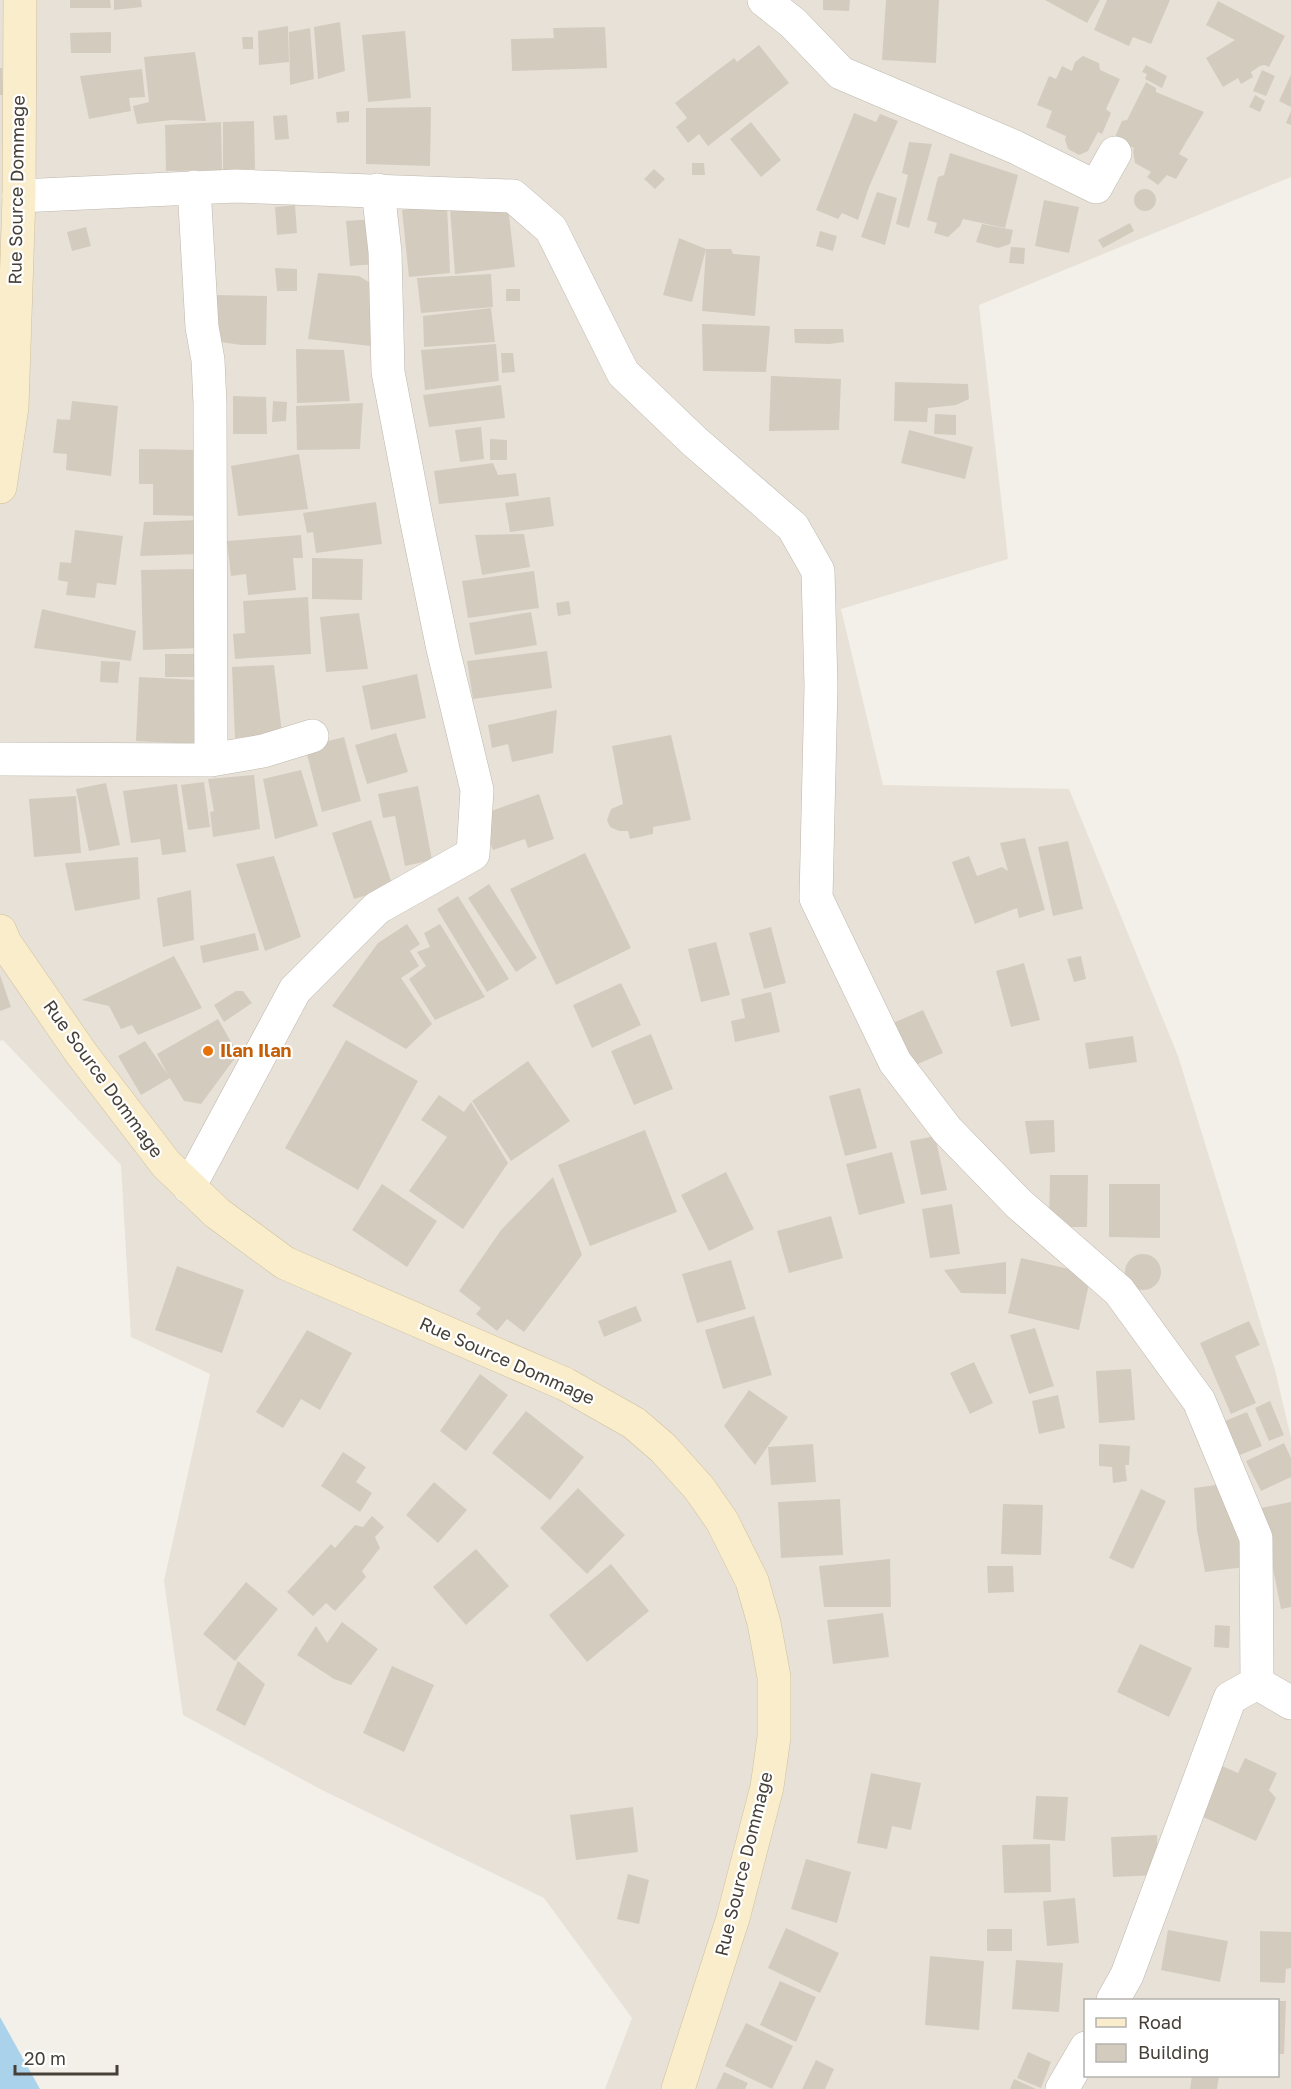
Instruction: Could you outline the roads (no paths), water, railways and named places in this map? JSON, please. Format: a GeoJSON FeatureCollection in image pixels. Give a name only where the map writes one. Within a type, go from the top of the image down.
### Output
{"type":"FeatureCollection","features":[{"type":"Feature","properties":{"kind":"main road","name":"Rue Source Dommage"},"geometry":{"type":"LineString","coordinates":[[0,487],[12,407],[19,196],[20,0]]}},
{"type":"Feature","properties":{"kind":"main road","name":"Rue Source Dommage"},"geometry":{"type":"LineString","coordinates":[[0,930],[5,943],[81,1053],[166,1164],[218,1213],[285,1263],[565,1384],[634,1423],[663,1448],[699,1488],[722,1521],[752,1581],[764,1623],[774,1677],[774,1737],[767,1787],[733,1918],[678,2089]]}},
{"type":"Feature","properties":{"kind":"street"},"geometry":{"type":"LineString","coordinates":[[764,0],[793,23],[841,73],[1016,147],[1096,187],[1115,153]]}},
{"type":"Feature","properties":{"kind":"street"},"geometry":{"type":"LineString","coordinates":[[19,196],[236,186],[513,196],[551,229],[622,373],[694,441],[793,528],[818,571],[821,686],[816,898],[895,1062],[947,1130],[1019,1204],[1119,1291],[1199,1401],[1257,1538],[1257,1683]]}},
{"type":"Feature","properties":{"kind":"street"},"geometry":{"type":"LineString","coordinates":[[194,187],[202,327],[208,360],[210,404],[210,760]]}},
{"type":"Feature","properties":{"kind":"street"},"geometry":{"type":"LineString","coordinates":[[189,1187],[295,990],[377,908],[474,854],[477,789],[443,649],[388,372],[385,252],[378,190]]}},
{"type":"Feature","properties":{"kind":"street"},"geometry":{"type":"LineString","coordinates":[[0,759],[210,760],[264,751],[312,736]]}},
{"type":"Feature","properties":{"kind":"street"},"geometry":{"type":"LineString","coordinates":[[1257,1683],[1291,1702]]}},
{"type":"Feature","properties":{"kind":"street"},"geometry":{"type":"LineString","coordinates":[[1114,1999],[1127,1975],[1230,1698],[1257,1683]]}},
{"type":"Feature","properties":{"kind":"street"},"geometry":{"type":"LineString","coordinates":[[1062,2089],[1084,2051]]}},
{"type":"Feature","properties":{"kind":"water"},"geometry":{"type":"Polygon","coordinates":[[[0,2017],[40,2089],[0,2089],[0,2017]]]}},
{"type":"Feature","properties":{"kind":"place","name":"Ilan Ilan"},"geometry":{"type":"Point","coordinates":[208,1051]}}]}
